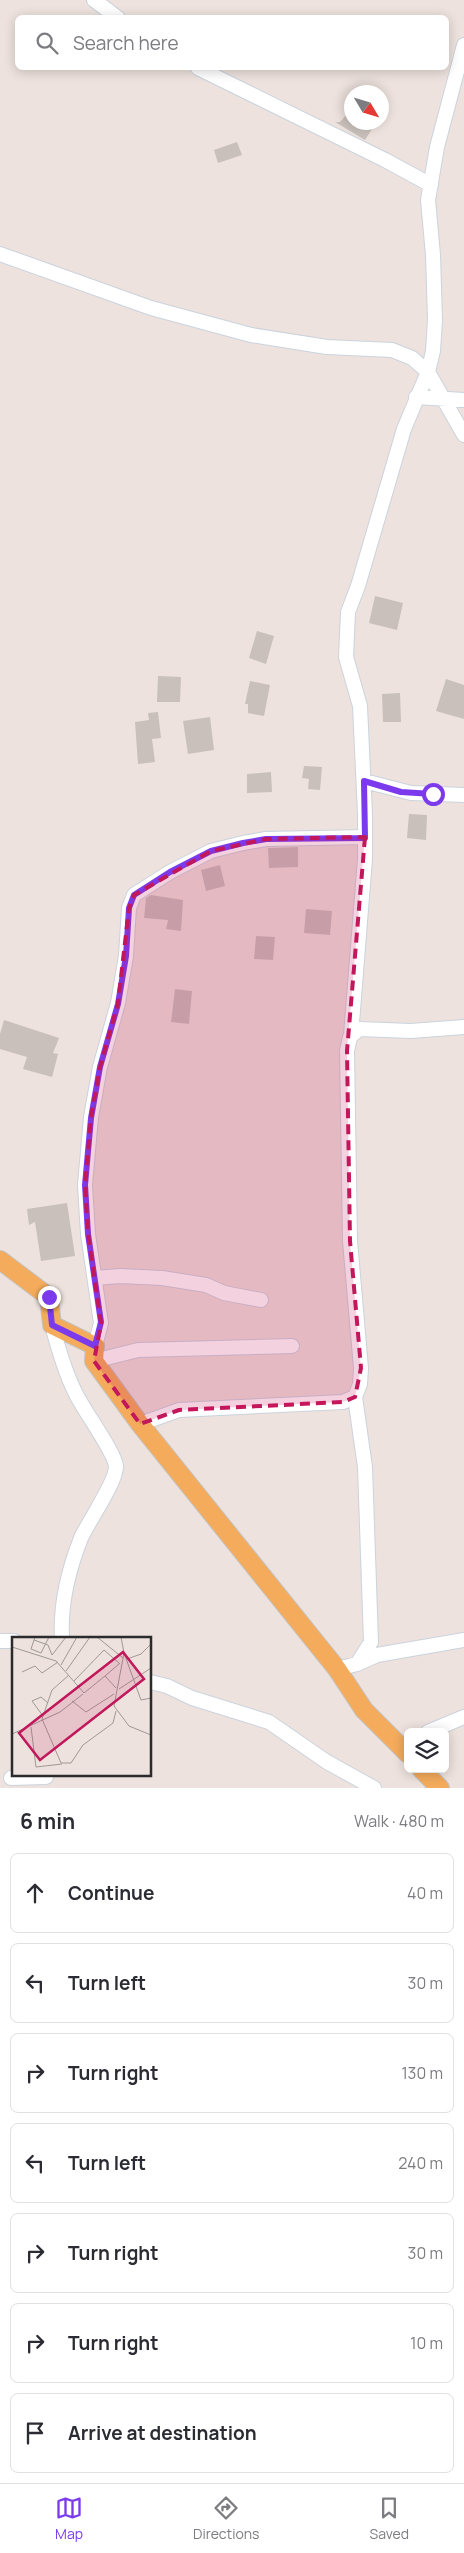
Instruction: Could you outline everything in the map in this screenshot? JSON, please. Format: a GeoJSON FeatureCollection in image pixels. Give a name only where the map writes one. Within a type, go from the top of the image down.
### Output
{"type":"FeatureCollection","features":[{"type":"Feature","properties":{"kind":"main road"},"geometry":{"type":"LineString","coordinates":[[0,1260],[49,1297],[52,1325],[95,1353],[140,1424],[337,1669],[364,1710],[404,1748]]}},
{"type":"Feature","properties":{"kind":"main road"},"geometry":{"type":"LineString","coordinates":[[425,1773],[440,1788]]}},
{"type":"Feature","properties":{"kind":"street"},"geometry":{"type":"LineString","coordinates":[[94,0],[114,15]]}},
{"type":"Feature","properties":{"kind":"street"},"geometry":{"type":"LineString","coordinates":[[357,1664],[371,1642],[371,1634],[365,1467],[355,1397],[360,1384],[361,1368],[350,1241],[348,1051],[351,1035],[365,838],[360,706],[346,657],[348,612],[358,586],[378,511],[404,428],[428,372],[435,320],[428,200],[437,147],[464,45]]}},
{"type":"Feature","properties":{"kind":"street"},"geometry":{"type":"LineString","coordinates":[[202,70],[385,160],[431,185]]}},
{"type":"Feature","properties":{"kind":"street"},"geometry":{"type":"LineString","coordinates":[[0,254],[151,308],[252,336],[327,347],[392,350],[412,358],[428,372],[464,434]]}},
{"type":"Feature","properties":{"kind":"street"},"geometry":{"type":"LineString","coordinates":[[416,397],[464,400]]}},
{"type":"Feature","properties":{"kind":"street"},"geometry":{"type":"LineString","coordinates":[[364,781],[411,793],[464,794]]}},
{"type":"Feature","properties":{"kind":"street"},"geometry":{"type":"LineString","coordinates":[[292,1346],[95,1353],[101,1322],[88,1234],[85,1185],[91,1118],[100,1067],[118,1004],[126,956],[129,908],[134,895],[170,872],[211,851],[243,843],[266,839],[365,838]]}},
{"type":"Feature","properties":{"kind":"street"},"geometry":{"type":"LineString","coordinates":[[351,1035],[360,1029],[411,1031],[464,1027]]}},
{"type":"Feature","properties":{"kind":"street"},"geometry":{"type":"LineString","coordinates":[[94,1278],[120,1276],[162,1278],[206,1285],[224,1292],[261,1300]]}},
{"type":"Feature","properties":{"kind":"street"},"geometry":{"type":"LineString","coordinates":[[52,1325],[74,1391],[87,1415],[111,1450],[116,1468],[109,1488],[82,1538],[69,1572],[60,1612],[62,1637]]}},
{"type":"Feature","properties":{"kind":"street"},"geometry":{"type":"LineString","coordinates":[[140,1424],[179,1410],[343,1402],[355,1397]]}},
{"type":"Feature","properties":{"kind":"street"},"geometry":{"type":"LineString","coordinates":[[337,1669],[357,1664],[377,1655],[464,1640]]}},
{"type":"Feature","properties":{"kind":"street"},"geometry":{"type":"LineString","coordinates":[[151,1682],[167,1686],[192,1698],[270,1722],[327,1762],[356,1777],[358,1785],[374,1788]]}},
{"type":"Feature","properties":{"kind":"street"},"geometry":{"type":"LineString","coordinates":[[438,1728],[464,1717]]}},
{"type":"Feature","properties":{"kind":"street"},"geometry":{"type":"LineString","coordinates":[[11,1778],[46,1780]]}},
{"type":"Feature","properties":{"kind":"highlighted area"},"geometry":{"type":"Polygon","coordinates":[[[365,837],[347,1051],[350,1241],[361,1368],[355,1397],[343,1402],[179,1410],[140,1424],[94,1361],[101,1323],[88,1234],[85,1185],[91,1117],[100,1067],[118,1003],[129,908],[134,895],[211,851],[266,839],[365,837]]]}},
{"type":"Feature","properties":{"kind":"building"},"geometry":{"type":"Polygon","coordinates":[[[344,117],[344,127],[335,122],[340,122],[344,117]]]}},
{"type":"Feature","properties":{"kind":"building"},"geometry":{"type":"Polygon","coordinates":[[[348,130],[371,130],[365,140],[348,130]]]}},
{"type":"Feature","properties":{"kind":"building"},"geometry":{"type":"Polygon","coordinates":[[[237,142],[242,155],[218,163],[214,150],[237,142]]]}},
{"type":"Feature","properties":{"kind":"building"},"geometry":{"type":"Polygon","coordinates":[[[375,596],[403,603],[397,630],[369,623],[375,596]]]}},
{"type":"Feature","properties":{"kind":"building"},"geometry":{"type":"Polygon","coordinates":[[[257,631],[274,636],[266,664],[249,658],[257,631]]]}},
{"type":"Feature","properties":{"kind":"building"},"geometry":{"type":"Polygon","coordinates":[[[158,676],[181,677],[180,702],[157,702],[158,676]]]}},
{"type":"Feature","properties":{"kind":"building"},"geometry":{"type":"Polygon","coordinates":[[[446,679],[464,685],[464,719],[436,711],[446,679]]]}},
{"type":"Feature","properties":{"kind":"building"},"geometry":{"type":"Polygon","coordinates":[[[250,681],[270,685],[264,716],[248,713],[248,704],[245,704],[250,681]]]}},
{"type":"Feature","properties":{"kind":"building"},"geometry":{"type":"Polygon","coordinates":[[[400,693],[401,722],[383,722],[382,694],[400,693]]]}},
{"type":"Feature","properties":{"kind":"building"},"geometry":{"type":"Polygon","coordinates":[[[158,712],[161,738],[152,739],[155,762],[138,764],[135,722],[149,720],[148,713],[158,712]]]}},
{"type":"Feature","properties":{"kind":"building"},"geometry":{"type":"Polygon","coordinates":[[[210,717],[214,750],[188,754],[183,721],[210,717]]]}},
{"type":"Feature","properties":{"kind":"building"},"geometry":{"type":"Polygon","coordinates":[[[304,766],[322,767],[320,790],[308,789],[309,779],[302,778],[304,766]]]}},
{"type":"Feature","properties":{"kind":"building"},"geometry":{"type":"Polygon","coordinates":[[[271,772],[272,792],[247,793],[247,774],[271,772]]]}},
{"type":"Feature","properties":{"kind":"building"},"geometry":{"type":"Polygon","coordinates":[[[409,814],[427,815],[426,840],[407,838],[409,814]]]}},
{"type":"Feature","properties":{"kind":"building"},"geometry":{"type":"Polygon","coordinates":[[[298,847],[298,867],[269,868],[268,848],[298,847]]]}},
{"type":"Feature","properties":{"kind":"building"},"geometry":{"type":"Polygon","coordinates":[[[220,865],[225,886],[206,891],[201,870],[220,865]]]}},
{"type":"Feature","properties":{"kind":"building"},"geometry":{"type":"Polygon","coordinates":[[[151,895],[183,900],[181,931],[166,929],[168,920],[144,918],[146,898],[151,895]]]}},
{"type":"Feature","properties":{"kind":"building"},"geometry":{"type":"Polygon","coordinates":[[[306,909],[332,911],[330,935],[304,933],[306,909]]]}},
{"type":"Feature","properties":{"kind":"building"},"geometry":{"type":"Polygon","coordinates":[[[256,936],[275,937],[273,960],[254,959],[256,936]]]}},
{"type":"Feature","properties":{"kind":"building"},"geometry":{"type":"Polygon","coordinates":[[[175,989],[192,991],[189,1024],[171,1022],[175,989]]]}},
{"type":"Feature","properties":{"kind":"building"},"geometry":{"type":"Polygon","coordinates":[[[4,1020],[59,1038],[53,1053],[58,1054],[52,1077],[23,1069],[27,1057],[0,1049],[0,1034],[4,1020]]]}},
{"type":"Feature","properties":{"kind":"building"},"geometry":{"type":"Polygon","coordinates":[[[67,1203],[75,1256],[41,1261],[35,1222],[29,1225],[27,1209],[67,1203]]]}},
{"type":"Feature","properties":{"kind":"route"},"geometry":{"type":"LineString","coordinates":[[49,1297],[52,1325],[95,1346],[101,1322],[88,1234],[85,1185],[91,1118],[100,1067],[118,1004],[126,956],[129,908],[134,895],[170,872],[211,851],[243,843],[266,839],[365,838],[364,781],[401,792],[433,794]]}}]}
